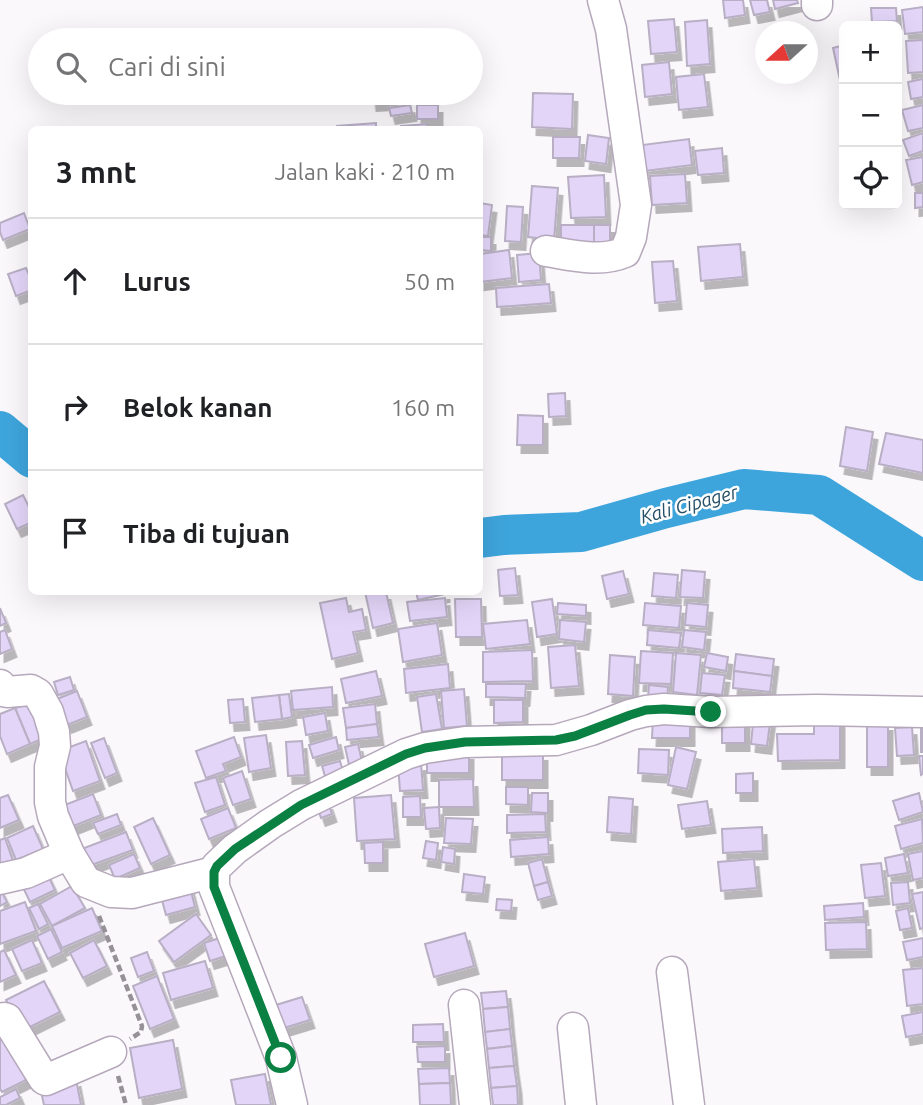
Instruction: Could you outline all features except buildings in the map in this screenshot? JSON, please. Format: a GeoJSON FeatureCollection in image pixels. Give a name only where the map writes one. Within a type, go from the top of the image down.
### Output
{"type":"FeatureCollection","features":[{"type":"Feature","properties":{"kind":"street"},"geometry":{"type":"LineString","coordinates":[[546,251],[588,257],[613,257],[625,252],[631,237],[636,205],[611,29],[603,0]]}},
{"type":"Feature","properties":{"kind":"street"},"geometry":{"type":"LineString","coordinates":[[0,685],[3,691],[7,692],[31,690],[38,694],[48,712],[55,746],[50,767],[50,802],[53,816],[69,854],[86,882],[111,892],[132,893],[214,872]]}},
{"type":"Feature","properties":{"kind":"street"},"geometry":{"type":"LineString","coordinates":[[292,1105],[281,1058],[214,887],[214,872],[235,849],[301,805],[406,754],[425,748],[465,742],[556,740],[646,710],[711,712],[817,709],[923,712]]}},
{"type":"Feature","properties":{"kind":"street"},"geometry":{"type":"LineString","coordinates":[[0,878],[26,873],[69,854]]}},
{"type":"Feature","properties":{"kind":"street"},"geometry":{"type":"LineString","coordinates":[[672,972],[689,1105]]}},
{"type":"Feature","properties":{"kind":"street"},"geometry":{"type":"LineString","coordinates":[[464,1005],[475,1105]]}},
{"type":"Feature","properties":{"kind":"street"},"geometry":{"type":"LineString","coordinates":[[0,1020],[7,1019],[46,1080],[111,1052]]}},
{"type":"Feature","properties":{"kind":"street"},"geometry":{"type":"LineString","coordinates":[[573,1028],[581,1105]]}},
{"type":"Feature","properties":{"kind":"path"},"geometry":{"type":"LineString","coordinates":[[86,882],[142,1026],[141,1032],[111,1052]]}},
{"type":"Feature","properties":{"kind":"waterway","name":"Kali Cipager"},"geometry":{"type":"LineString","coordinates":[[0,431],[28,455]]}},
{"type":"Feature","properties":{"kind":"waterway","name":"Kali Cipager"},"geometry":{"type":"LineString","coordinates":[[483,538],[581,532],[744,489],[819,495],[923,561]]}},
{"type":"Feature","properties":{"kind":"route"},"geometry":{"type":"LineString","coordinates":[[281,1058],[214,887],[214,872],[217,866],[235,849],[301,805],[406,754],[425,748],[465,742],[556,740],[575,736],[646,710],[711,712]]}}]}
